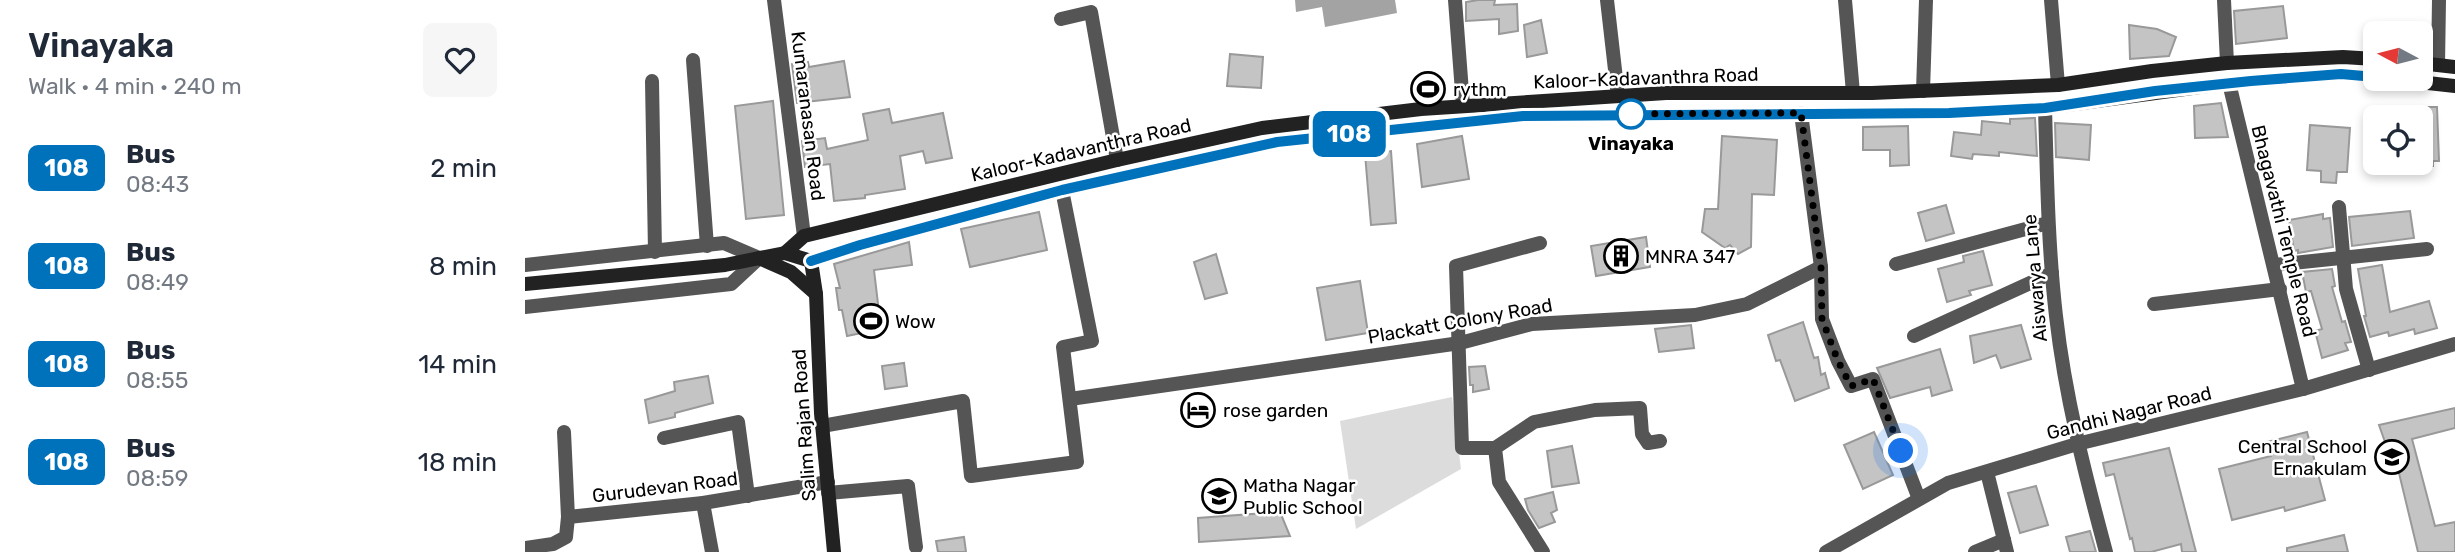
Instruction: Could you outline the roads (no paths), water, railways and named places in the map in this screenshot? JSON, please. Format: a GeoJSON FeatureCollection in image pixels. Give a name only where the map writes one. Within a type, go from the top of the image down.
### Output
{"type":"FeatureCollection","features":[{"type":"Feature","properties":{"kind":"main road","name":"Kaloor-Kadavanthra Road"},"geometry":{"type":"LineString","coordinates":[[804,236],[1117,160],[1262,128],[1463,104],[1666,93],[1853,93],[2058,85],[2227,63],[2343,57],[2363,59]]}},
{"type":"Feature","properties":{"kind":"main road"},"geometry":{"type":"LineString","coordinates":[[2227,63],[2229,83]]}},
{"type":"Feature","properties":{"kind":"main road"},"geometry":{"type":"LineString","coordinates":[[2433,65],[2455,67]]}},
{"type":"Feature","properties":{"kind":"main road","name":"Kaloor-Kadavanthra Road"},"geometry":{"type":"LineString","coordinates":[[811,261],[873,241],[1062,190],[1277,142],[1523,116],[1949,113],[2045,108],[2229,83],[2341,74],[2363,76]]}},
{"type":"Feature","properties":{"kind":"main road"},"geometry":{"type":"LineString","coordinates":[[2433,84],[2455,86]]}},
{"type":"Feature","properties":{"kind":"main road"},"geometry":{"type":"LineString","coordinates":[[1801,93],[1801,113]]}},
{"type":"Feature","properties":{"kind":"main road"},"geometry":{"type":"LineString","coordinates":[[1227,136],[1229,152]]}},
{"type":"Feature","properties":{"kind":"main road"},"geometry":{"type":"LineString","coordinates":[[785,253],[804,236]]}},
{"type":"Feature","properties":{"kind":"main road"},"geometry":{"type":"LineString","coordinates":[[525,284],[725,265],[785,253],[811,261]]}},
{"type":"Feature","properties":{"kind":"main road"},"geometry":{"type":"LineString","coordinates":[[759,258],[792,272],[816,294]]}},
{"type":"Feature","properties":{"kind":"main road","name":"Salim Rajan Road"},"geometry":{"type":"LineString","coordinates":[[811,261],[816,294],[822,426],[834,552]]}},
{"type":"Feature","properties":{"kind":"street","name":"Kumaranasan Road"},"geometry":{"type":"LineString","coordinates":[[774,0],[804,236]]}},
{"type":"Feature","properties":{"kind":"street"},"geometry":{"type":"LineString","coordinates":[[1455,0],[1463,104]]}},
{"type":"Feature","properties":{"kind":"street"},"geometry":{"type":"LineString","coordinates":[[1607,0],[1618,96]]}},
{"type":"Feature","properties":{"kind":"street"},"geometry":{"type":"LineString","coordinates":[[1845,0],[1853,93]]}},
{"type":"Feature","properties":{"kind":"street"},"geometry":{"type":"LineString","coordinates":[[1923,91],[1926,0]]}},
{"type":"Feature","properties":{"kind":"street"},"geometry":{"type":"LineString","coordinates":[[2051,0],[2058,85]]}},
{"type":"Feature","properties":{"kind":"street"},"geometry":{"type":"LineString","coordinates":[[2224,0],[2227,63]]}},
{"type":"Feature","properties":{"kind":"street"},"geometry":{"type":"LineString","coordinates":[[2438,65],[2439,0]]}},
{"type":"Feature","properties":{"kind":"street"},"geometry":{"type":"LineString","coordinates":[[1061,19],[1091,12],[1117,160]]}},
{"type":"Feature","properties":{"kind":"street"},"geometry":{"type":"LineString","coordinates":[[693,60],[707,246]]}},
{"type":"Feature","properties":{"kind":"street"},"geometry":{"type":"LineString","coordinates":[[653,80],[656,252]]}},
{"type":"Feature","properties":{"kind":"street","name":"Bhagavathi Temple Road"},"geometry":{"type":"LineString","coordinates":[[2229,83],[2303,389]]}},
{"type":"Feature","properties":{"kind":"street","name":"Aiswarya Lane"},"geometry":{"type":"LineString","coordinates":[[2045,108],[2048,223],[2056,317],[2077,444],[2106,552]]}},
{"type":"Feature","properties":{"kind":"street"},"geometry":{"type":"LineString","coordinates":[[1801,113],[1821,267],[1822,319],[1851,386],[1873,379],[1919,499]]}},
{"type":"Feature","properties":{"kind":"street"},"geometry":{"type":"LineString","coordinates":[[822,426],[963,401],[971,476],[1077,461],[1063,347],[1092,341],[1062,190]]}},
{"type":"Feature","properties":{"kind":"street"},"geometry":{"type":"LineString","coordinates":[[2339,207],[2346,289],[2368,370]]}},
{"type":"Feature","properties":{"kind":"street"},"geometry":{"type":"LineString","coordinates":[[1896,264],[2048,223]]}},
{"type":"Feature","properties":{"kind":"street"},"geometry":{"type":"LineString","coordinates":[[525,307],[731,284],[759,258],[724,243],[656,252],[526,262]]}},
{"type":"Feature","properties":{"kind":"street"},"geometry":{"type":"LineString","coordinates":[[1540,243],[1455,266],[1462,447],[1495,448],[1534,422],[1607,410],[1640,408],[1642,434],[1648,443],[1660,441]]}},
{"type":"Feature","properties":{"kind":"street"},"geometry":{"type":"LineString","coordinates":[[2274,265],[2427,249]]}},
{"type":"Feature","properties":{"kind":"street","name":"Plackatt Colony Road"},"geometry":{"type":"LineString","coordinates":[[1070,399],[1459,343],[1532,324],[1695,315],[1747,304],[1821,267]]}},
{"type":"Feature","properties":{"kind":"street"},"geometry":{"type":"LineString","coordinates":[[1914,336],[2052,273]]}},
{"type":"Feature","properties":{"kind":"street"},"geometry":{"type":"LineString","coordinates":[[2154,304],[2280,289]]}},
{"type":"Feature","properties":{"kind":"street","name":"Gandhi Nagar Road"},"geometry":{"type":"LineString","coordinates":[[1826,552],[1948,483],[2077,444],[2303,389],[2455,345]]}},
{"type":"Feature","properties":{"kind":"street"},"geometry":{"type":"LineString","coordinates":[[664,438],[738,422],[748,496]]}},
{"type":"Feature","properties":{"kind":"street"},"geometry":{"type":"LineString","coordinates":[[564,432],[568,517]]}},
{"type":"Feature","properties":{"kind":"street"},"geometry":{"type":"LineString","coordinates":[[1495,448],[1499,482],[1543,552]]}},
{"type":"Feature","properties":{"kind":"street"},"geometry":{"type":"LineString","coordinates":[[1975,552],[2006,546],[1987,472]]}},
{"type":"Feature","properties":{"kind":"street","name":"Gurudevan Road"},"geometry":{"type":"LineString","coordinates":[[525,548],[554,544],[566,537],[568,517],[828,487],[908,486],[916,547]]}},
{"type":"Feature","properties":{"kind":"street"},"geometry":{"type":"LineString","coordinates":[[703,503],[712,552]]}},
{"type":"Feature","properties":{"kind":"place","name":"rythm"},"geometry":{"type":"Point","coordinates":[1428,89]}},
{"type":"Feature","properties":{"kind":"place","name":"Vinayaka"},"geometry":{"type":"Point","coordinates":[1631,114]}},
{"type":"Feature","properties":{"kind":"place","name":"MNRA 347"},"geometry":{"type":"Point","coordinates":[1621,256]}},
{"type":"Feature","properties":{"kind":"place","name":"Wow"},"geometry":{"type":"Point","coordinates":[871,321]}},
{"type":"Feature","properties":{"kind":"place","name":"rose garden"},"geometry":{"type":"Point","coordinates":[1198,410]}},
{"type":"Feature","properties":{"kind":"place","name":"Central School Ernakulam"},"geometry":{"type":"Point","coordinates":[2392,457]}},
{"type":"Feature","properties":{"kind":"place","name":"Matha Nagar Public School"},"geometry":{"type":"Point","coordinates":[1219,496]}}]}
